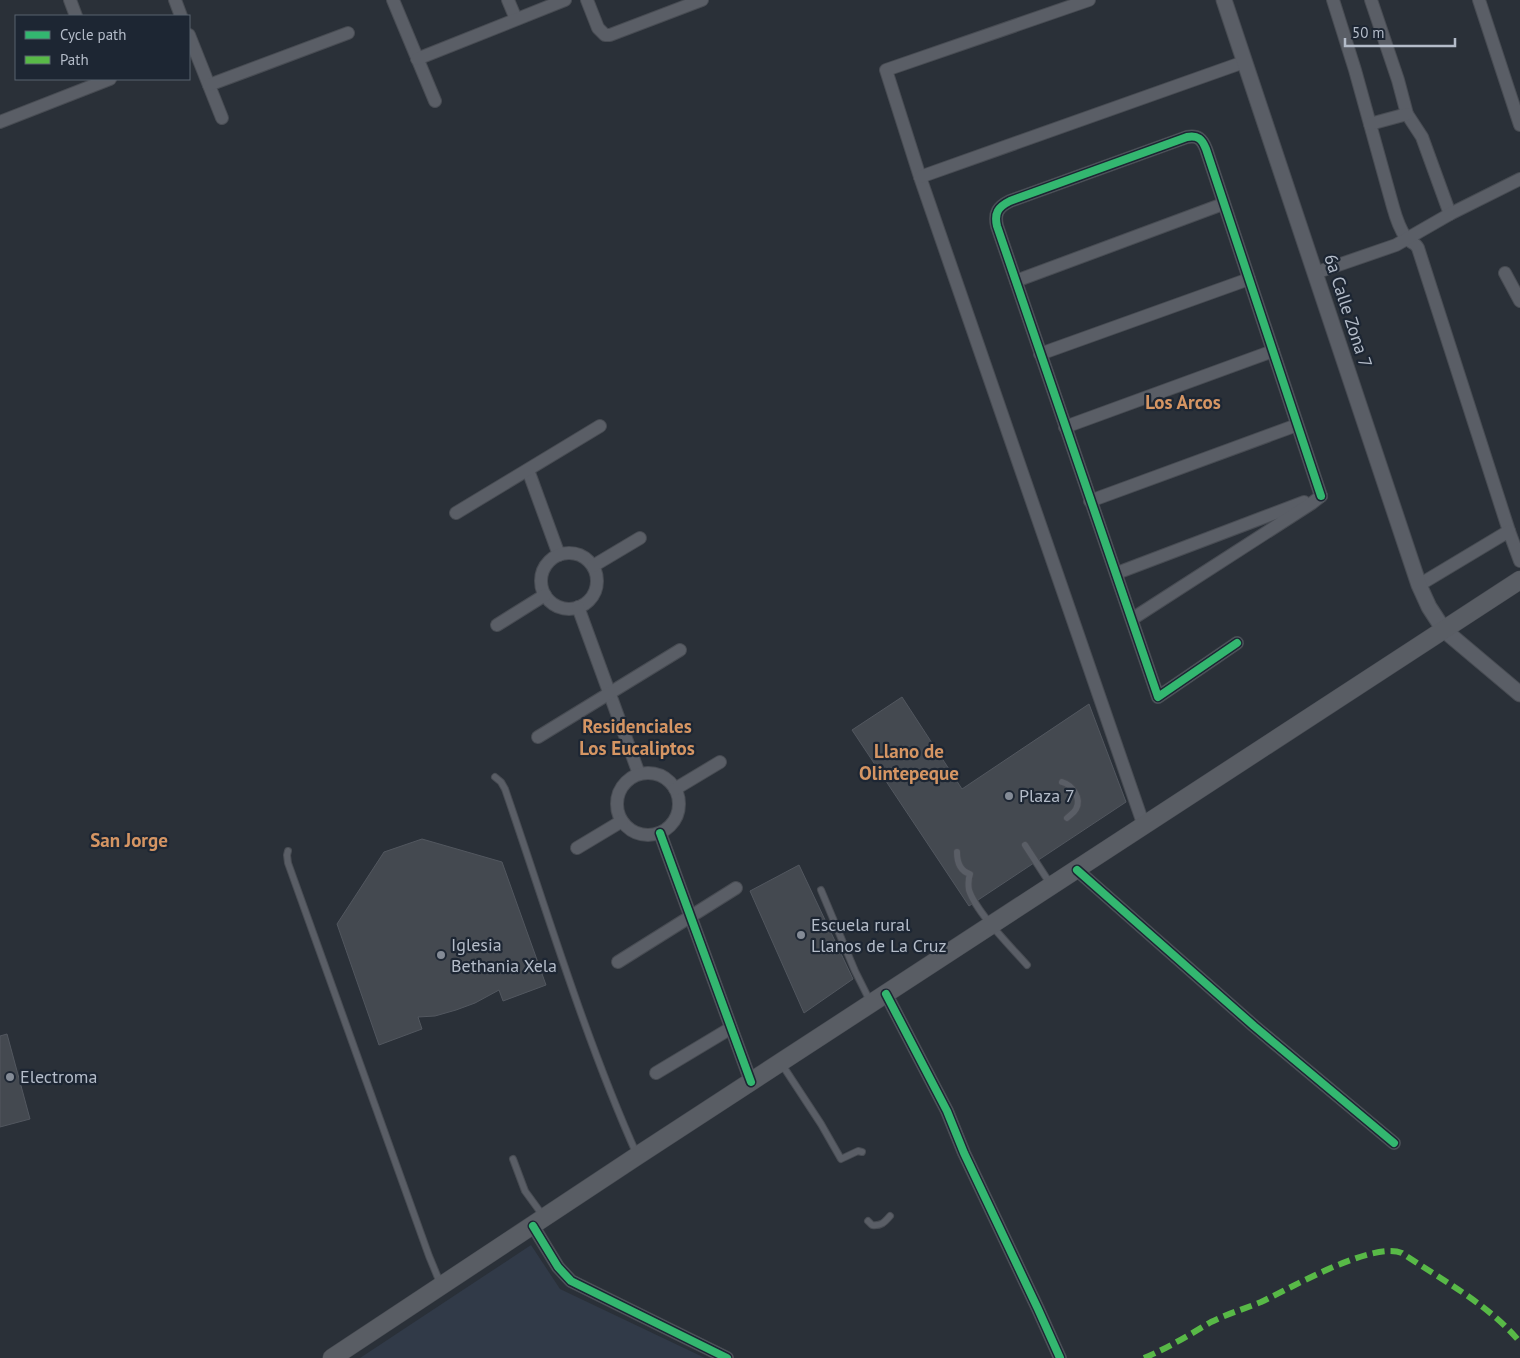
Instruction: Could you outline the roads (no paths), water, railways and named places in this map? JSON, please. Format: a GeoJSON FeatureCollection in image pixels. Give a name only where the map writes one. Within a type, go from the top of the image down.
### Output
{"type":"FeatureCollection","features":[{"type":"Feature","properties":{"kind":"main road"},"geometry":{"type":"LineString","coordinates":[[332,1358],[637,1156],[1520,580]]}},
{"type":"Feature","properties":{"kind":"street"},"geometry":{"type":"LineString","coordinates":[[70,0],[76,15]]}},
{"type":"Feature","properties":{"kind":"street"},"geometry":{"type":"LineString","coordinates":[[175,0],[181,15]]}},
{"type":"Feature","properties":{"kind":"street"},"geometry":{"type":"LineString","coordinates":[[393,0],[435,101]]}},
{"type":"Feature","properties":{"kind":"street"},"geometry":{"type":"LineString","coordinates":[[508,0],[516,19]]}},
{"type":"Feature","properties":{"kind":"street"},"geometry":{"type":"LineString","coordinates":[[417,58],[565,0]]}},
{"type":"Feature","properties":{"kind":"street"},"geometry":{"type":"LineString","coordinates":[[587,0],[598,28],[605,35],[610,36],[702,0]]}},
{"type":"Feature","properties":{"kind":"street"},"geometry":{"type":"LineString","coordinates":[[1089,0],[886,70],[920,177],[1144,826]]}},
{"type":"Feature","properties":{"kind":"street","name":"6a Calle Zona 7"},"geometry":{"type":"LineString","coordinates":[[1224,0],[1419,585],[1429,607],[1444,630],[1520,694]]}},
{"type":"Feature","properties":{"kind":"street"},"geometry":{"type":"LineString","coordinates":[[1333,0],[1355,70],[1392,207],[1407,239],[1415,243],[1418,248],[1520,561]]}},
{"type":"Feature","properties":{"kind":"street"},"geometry":{"type":"LineString","coordinates":[[1371,0],[1408,114],[1422,137],[1450,214]]}},
{"type":"Feature","properties":{"kind":"street"},"geometry":{"type":"LineString","coordinates":[[1479,0],[1520,125]]}},
{"type":"Feature","properties":{"kind":"street"},"geometry":{"type":"LineString","coordinates":[[209,85],[348,33]]}},
{"type":"Feature","properties":{"kind":"street"},"geometry":{"type":"LineString","coordinates":[[190,43],[222,118]]}},
{"type":"Feature","properties":{"kind":"street"},"geometry":{"type":"LineString","coordinates":[[920,177],[1244,62]]}},
{"type":"Feature","properties":{"kind":"street"},"geometry":{"type":"LineString","coordinates":[[0,122],[107,80]]}},
{"type":"Feature","properties":{"kind":"street"},"geometry":{"type":"LineString","coordinates":[[1370,124],[1408,114]]}},
{"type":"Feature","properties":{"kind":"street"},"geometry":{"type":"LineString","coordinates":[[1237,643],[1158,697],[996,220],[997,210],[1000,206],[1193,136],[1201,139],[1321,496]]}},
{"type":"Feature","properties":{"kind":"street"},"geometry":{"type":"LineString","coordinates":[[1315,273],[1396,245],[1450,214],[1520,179]]}},
{"type":"Feature","properties":{"kind":"street"},"geometry":{"type":"LineString","coordinates":[[1016,281],[1224,204]]}},
{"type":"Feature","properties":{"kind":"street"},"geometry":{"type":"LineString","coordinates":[[1505,273],[1520,301]]}},
{"type":"Feature","properties":{"kind":"street"},"geometry":{"type":"LineString","coordinates":[[1040,354],[1249,279]]}},
{"type":"Feature","properties":{"kind":"street"},"geometry":{"type":"LineString","coordinates":[[1065,427],[1273,351]]}},
{"type":"Feature","properties":{"kind":"street"},"geometry":{"type":"LineString","coordinates":[[1090,500],[1297,425]]}},
{"type":"Feature","properties":{"kind":"street"},"geometry":{"type":"LineString","coordinates":[[456,513],[600,426]]}},
{"type":"Feature","properties":{"kind":"street"},"geometry":{"type":"LineString","coordinates":[[528,470],[559,555]]}},
{"type":"Feature","properties":{"kind":"street"},"geometry":{"type":"LineString","coordinates":[[1117,573],[1321,496]]}},
{"type":"Feature","properties":{"kind":"street"},"geometry":{"type":"LineString","coordinates":[[1132,619],[1312,504],[1321,496]]}},
{"type":"Feature","properties":{"kind":"street"},"geometry":{"type":"LineString","coordinates":[[1419,585],[1509,531]]}},
{"type":"Feature","properties":{"kind":"street"},"geometry":{"type":"LineString","coordinates":[[593,566],[640,538]]}},
{"type":"Feature","properties":{"kind":"street"},"geometry":{"type":"LineString","coordinates":[[575,553],[583,556],[593,566],[596,576],[595,592],[585,604],[568,609],[552,603],[545,595],[541,580],[542,572],[546,565],[559,555],[575,553]]}},
{"type":"Feature","properties":{"kind":"street"},"geometry":{"type":"LineString","coordinates":[[496,625],[545,595]]}},
{"type":"Feature","properties":{"kind":"street"},"geometry":{"type":"LineString","coordinates":[[578,607],[639,774]]}},
{"type":"Feature","properties":{"kind":"street"},"geometry":{"type":"LineString","coordinates":[[538,738],[680,650]]}},
{"type":"Feature","properties":{"kind":"street"},"geometry":{"type":"LineString","coordinates":[[675,789],[720,762]]}},
{"type":"Feature","properties":{"kind":"street"},"geometry":{"type":"LineString","coordinates":[[639,774],[654,774],[670,782],[675,789],[679,800],[675,820],[660,833],[638,834],[629,829],[622,821],[618,813],[618,794],[622,786],[629,779],[639,774]]}},
{"type":"Feature","properties":{"kind":"street"},"geometry":{"type":"LineString","coordinates":[[577,848],[622,821]]}},
{"type":"Feature","properties":{"kind":"street"},"geometry":{"type":"LineString","coordinates":[[660,833],[751,1082]]}},
{"type":"Feature","properties":{"kind":"street"},"geometry":{"type":"LineString","coordinates":[[1076,870],[1254,1026],[1394,1143]]}},
{"type":"Feature","properties":{"kind":"street"},"geometry":{"type":"LineString","coordinates":[[618,962],[736,888]]}},
{"type":"Feature","properties":{"kind":"street"},"geometry":{"type":"LineString","coordinates":[[879,999],[943,1102],[964,1153],[1060,1358]]}},
{"type":"Feature","properties":{"kind":"street"},"geometry":{"type":"LineString","coordinates":[[656,1073],[732,1028]]}},
{"type":"Feature","properties":{"kind":"street"},"geometry":{"type":"LineString","coordinates":[[539,1222],[558,1267],[571,1281],[727,1358]]}},
{"type":"Feature","properties":{"kind":"lane"},"geometry":{"type":"LineString","coordinates":[[495,778],[501,782],[504,789],[584,1020],[620,1118],[637,1156]]}},
{"type":"Feature","properties":{"kind":"lane"},"geometry":{"type":"LineString","coordinates":[[1062,782],[1072,788],[1077,798],[1076,809],[1067,818]]}},
{"type":"Feature","properties":{"kind":"lane"},"geometry":{"type":"LineString","coordinates":[[1026,845],[1051,886]]}},
{"type":"Feature","properties":{"kind":"lane"},"geometry":{"type":"LineString","coordinates":[[288,851],[288,863],[429,1256],[442,1286]]}},
{"type":"Feature","properties":{"kind":"lane"},"geometry":{"type":"LineString","coordinates":[[957,852],[957,858],[962,869],[970,874],[968,882],[970,891],[991,925],[1027,965]]}},
{"type":"Feature","properties":{"kind":"lane"},"geometry":{"type":"LineString","coordinates":[[821,890],[855,971],[879,999]]}},
{"type":"Feature","properties":{"kind":"lane"},"geometry":{"type":"LineString","coordinates":[[781,1062],[841,1159],[856,1152],[862,1152]]}},
{"type":"Feature","properties":{"kind":"lane"},"geometry":{"type":"LineString","coordinates":[[513,1159],[539,1222]]}},
{"type":"Feature","properties":{"kind":"lane"},"geometry":{"type":"LineString","coordinates":[[868,1221],[872,1225],[878,1226],[884,1223],[890,1216]]}},
{"type":"Feature","properties":{"kind":"place","name":"Plaza 7"},"geometry":{"type":"Point","coordinates":[1009,796]}},
{"type":"Feature","properties":{"kind":"place","name":"Escuela rural Llanos de La Cruz"},"geometry":{"type":"Point","coordinates":[801,935]}},
{"type":"Feature","properties":{"kind":"place","name":"Iglesia Bethania Xela"},"geometry":{"type":"Point","coordinates":[441,955]}},
{"type":"Feature","properties":{"kind":"place","name":"Electroma"},"geometry":{"type":"Point","coordinates":[10,1077]}},
{"type":"Feature","properties":{"kind":"district","name":"Los Arcos"},"geometry":{"type":"Point","coordinates":[1183,402]}},
{"type":"Feature","properties":{"kind":"district","name":"Residenciales Los Eucaliptos"},"geometry":{"type":"Point","coordinates":[637,737]}},
{"type":"Feature","properties":{"kind":"district","name":"Llano de Olintepeque"},"geometry":{"type":"Point","coordinates":[909,762]}},
{"type":"Feature","properties":{"kind":"district","name":"San Jorge"},"geometry":{"type":"Point","coordinates":[129,840]}}]}
